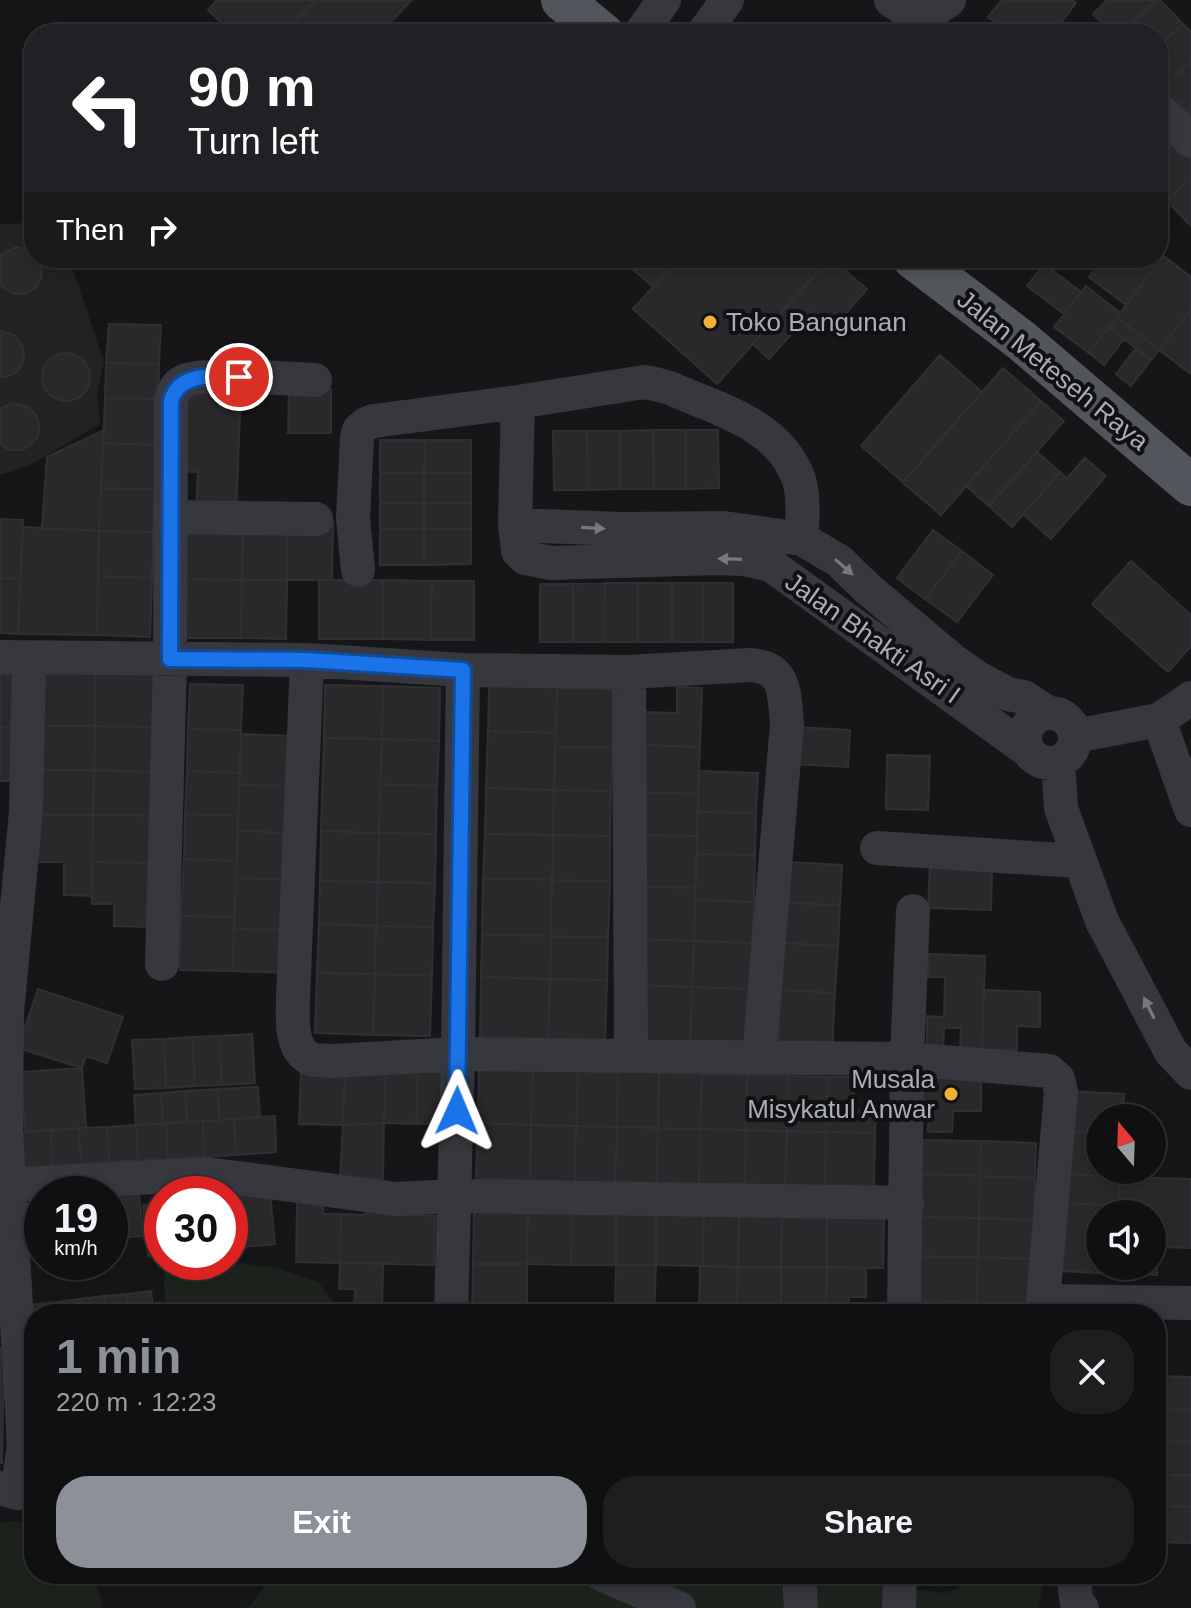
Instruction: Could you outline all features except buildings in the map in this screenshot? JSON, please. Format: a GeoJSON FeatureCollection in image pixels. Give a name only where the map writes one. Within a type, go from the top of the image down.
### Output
{"type":"FeatureCollection","features":[{"type":"Feature","properties":{"kind":"main road"},"geometry":{"type":"LineString","coordinates":[[562,0],[591,24]]}},
{"type":"Feature","properties":{"kind":"main road","name":"Jalan Meteseh Raya"},"geometry":{"type":"LineString","coordinates":[[926,268],[1188,475]]}},
{"type":"Feature","properties":{"kind":"street"},"geometry":{"type":"LineString","coordinates":[[647,24],[664,0]]}},
{"type":"Feature","properties":{"kind":"street"},"geometry":{"type":"LineString","coordinates":[[710,24],[727,0]]}},
{"type":"Feature","properties":{"kind":"street"},"geometry":{"type":"LineString","coordinates":[[891,0],[903,10],[924,13],[940,8],[949,0]]}},
{"type":"Feature","properties":{"kind":"street"},"geometry":{"type":"LineString","coordinates":[[1168,118],[1191,141]]}},
{"type":"Feature","properties":{"kind":"street"},"geometry":{"type":"LineString","coordinates":[[162,964],[170,659],[171,401],[174,389],[185,380],[214,377],[315,380]]}},
{"type":"Feature","properties":{"kind":"street"},"geometry":{"type":"LineString","coordinates":[[358,570],[353,518],[357,437],[366,424],[644,382],[663,385],[721,407],[764,432],[787,453],[800,480],[802,539]]}},
{"type":"Feature","properties":{"kind":"street"},"geometry":{"type":"LineString","coordinates":[[518,402],[516,538],[622,529],[724,528],[802,539],[839,561],[868,589],[978,678],[1008,694],[1024,697],[1047,712],[1032,720],[1024,734],[1053,749],[1159,720],[1191,698]]}},
{"type":"Feature","properties":{"kind":"street"},"geometry":{"type":"LineString","coordinates":[[171,517],[316,519]]}},
{"type":"Feature","properties":{"kind":"street","name":"Jalan Bhakti Asri I"},"geometry":{"type":"LineString","coordinates":[[516,538],[525,558],[551,563],[717,558],[744,559],[771,565],[1053,749]]}},
{"type":"Feature","properties":{"kind":"street"},"geometry":{"type":"LineString","coordinates":[[24,1366],[9,1332],[4,998],[13,811],[14,658],[307,660],[463,670],[629,672],[762,666],[775,671],[780,681],[787,724],[759,1057]]}},
{"type":"Feature","properties":{"kind":"street"},"geometry":{"type":"LineString","coordinates":[[307,660],[293,998],[293,1032],[299,1049],[311,1059],[331,1061],[458,1054],[907,1059],[1049,1071],[1058,1079],[1061,1092],[1043,1304]]}},
{"type":"Feature","properties":{"kind":"street"},"geometry":{"type":"LineString","coordinates":[[451,1304],[463,670]]}},
{"type":"Feature","properties":{"kind":"street"},"geometry":{"type":"LineString","coordinates":[[629,672],[631,1056]]}},
{"type":"Feature","properties":{"kind":"street"},"geometry":{"type":"LineString","coordinates":[[1159,720],[1191,810]]}},
{"type":"Feature","properties":{"kind":"street"},"geometry":{"type":"LineString","coordinates":[[1053,749],[1061,808],[1102,921],[1171,1052],[1191,1073]]}},
{"type":"Feature","properties":{"kind":"street"},"geometry":{"type":"LineString","coordinates":[[877,848],[1078,861]]}},
{"type":"Feature","properties":{"kind":"street"},"geometry":{"type":"LineString","coordinates":[[904,1304],[907,1059],[913,911]]}},
{"type":"Feature","properties":{"kind":"street"},"geometry":{"type":"LineString","coordinates":[[7,1171],[207,1174],[396,1199],[455,1196],[907,1203]]}},
{"type":"Feature","properties":{"kind":"street"},"geometry":{"type":"LineString","coordinates":[[1154,1304],[1191,1303]]}},
{"type":"Feature","properties":{"kind":"street"},"geometry":{"type":"LineString","coordinates":[[1166,1322],[1191,1323]]}},
{"type":"Feature","properties":{"kind":"street"},"geometry":{"type":"LineString","coordinates":[[17,1494],[24,1459]]}},
{"type":"Feature","properties":{"kind":"street"},"geometry":{"type":"LineString","coordinates":[[624,1584],[679,1608]]}},
{"type":"Feature","properties":{"kind":"street"},"geometry":{"type":"LineString","coordinates":[[800,1584],[801,1608]]}},
{"type":"Feature","properties":{"kind":"street"},"geometry":{"type":"LineString","coordinates":[[899,1608],[900,1584]]}},
{"type":"Feature","properties":{"kind":"street"},"geometry":{"type":"LineString","coordinates":[[1074,1584],[1077,1604],[1082,1608]]}},
{"type":"Feature","properties":{"kind":"shaded area"},"geometry":{"type":"Polygon","coordinates":[[[24,223],[24,268],[72,268],[104,362],[97,393],[100,424],[28,466],[0,475],[0,224],[24,223]]]}},
{"type":"Feature","properties":{"kind":"shaded area"},"geometry":{"type":"Polygon","coordinates":[[[248,1264],[279,1269],[318,1282],[335,1304],[165,1304],[164,1280],[248,1280],[248,1264]]]}},
{"type":"Feature","properties":{"kind":"shaded area"},"geometry":{"type":"Polygon","coordinates":[[[15,1521],[24,1523],[24,1584],[97,1584],[103,1608],[0,1608],[0,1524],[15,1521]]]}},
{"type":"Feature","properties":{"kind":"shaded area"},"geometry":{"type":"Polygon","coordinates":[[[266,1584],[872,1584],[946,1593],[965,1584],[1044,1584],[1038,1608],[242,1608],[250,1606],[266,1584]]]}},
{"type":"Feature","properties":{"kind":"place","name":"Toko Bangunan"},"geometry":{"type":"Point","coordinates":[710,322]}},
{"type":"Feature","properties":{"kind":"place","name":"Musala Misykatul Anwar"},"geometry":{"type":"Point","coordinates":[951,1094]}},
{"type":"Feature","properties":{"kind":"route"},"geometry":{"type":"LineString","coordinates":[[239,377],[185,380],[174,389],[171,401],[170,659],[307,660],[463,670],[457,1111]]}}]}
